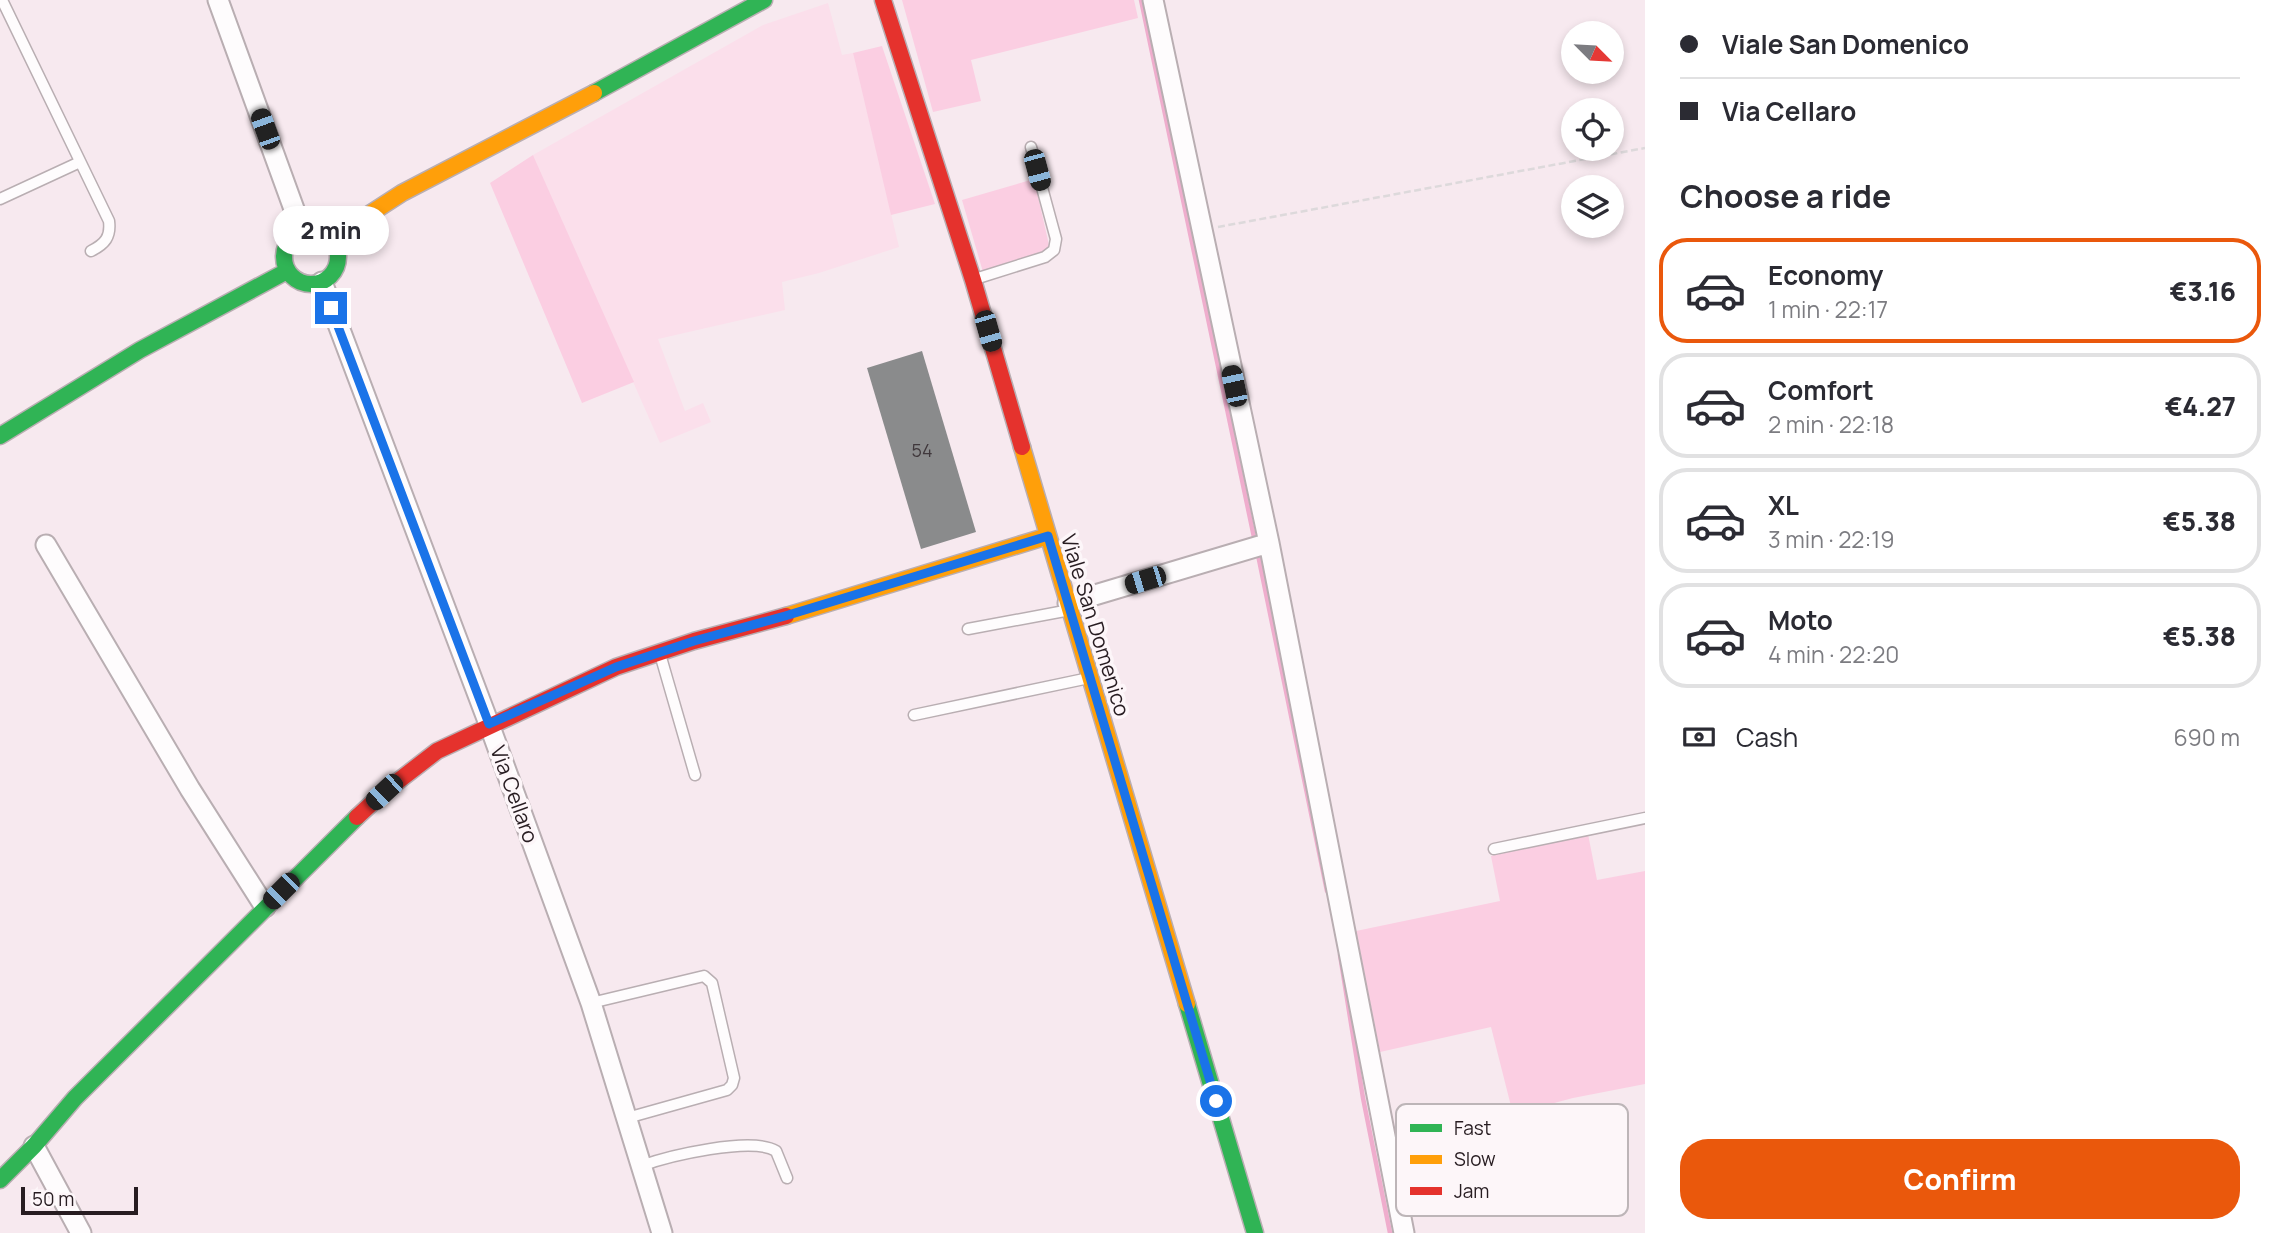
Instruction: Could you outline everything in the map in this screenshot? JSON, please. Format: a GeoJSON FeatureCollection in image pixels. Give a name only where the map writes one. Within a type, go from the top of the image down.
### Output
{"type":"FeatureCollection","features":[{"type":"Feature","properties":{"kind":"main road"},"geometry":{"type":"LineString","coordinates":[[331,239],[402,193],[611,84],[764,0]]}},
{"type":"Feature","properties":{"kind":"main road","name":"Viale San Domenico"},"geometry":{"type":"LineString","coordinates":[[883,0],[973,280],[1255,1233]]}},
{"type":"Feature","properties":{"kind":"main road","name":"Viale San Domenico"},"geometry":{"type":"LineString","coordinates":[[892,0],[893,30]]}},
{"type":"Feature","properties":{"kind":"main road"},"geometry":{"type":"LineString","coordinates":[[302,231],[318,231],[331,239],[338,254],[337,263],[329,277],[322,282],[306,284],[288,271],[284,255],[286,247],[295,235],[302,231]]}},
{"type":"Feature","properties":{"kind":"main road"},"geometry":{"type":"LineString","coordinates":[[0,436],[140,350],[288,271]]}},
{"type":"Feature","properties":{"kind":"main road"},"geometry":{"type":"LineString","coordinates":[[0,1180],[34,1146],[75,1098],[265,907],[384,792],[437,751],[489,724],[616,667],[1048,536]]}},
{"type":"Feature","properties":{"kind":"street"},"geometry":{"type":"LineString","coordinates":[[218,0],[302,231]]}},
{"type":"Feature","properties":{"kind":"street"},"geometry":{"type":"LineString","coordinates":[[1153,0],[1260,546],[1396,1195]]}},
{"type":"Feature","properties":{"kind":"street","name":"Via Cellaro"},"geometry":{"type":"LineString","coordinates":[[322,282],[591,1003],[662,1233]]}},
{"type":"Feature","properties":{"kind":"street"},"geometry":{"type":"LineString","coordinates":[[46,545],[190,789],[265,907]]}},
{"type":"Feature","properties":{"kind":"street"},"geometry":{"type":"LineString","coordinates":[[1069,607],[1260,546]]}},
{"type":"Feature","properties":{"kind":"street"},"geometry":{"type":"LineString","coordinates":[[34,1146],[81,1233]]}},
{"type":"Feature","properties":{"kind":"lane"},"geometry":{"type":"LineString","coordinates":[[2,0],[108,221],[110,231],[107,240],[91,251]]}},
{"type":"Feature","properties":{"kind":"lane"},"geometry":{"type":"LineString","coordinates":[[973,280],[1045,257],[1054,250],[1056,239],[1031,147]]}},
{"type":"Feature","properties":{"kind":"lane"},"geometry":{"type":"LineString","coordinates":[[0,199],[80,162]]}},
{"type":"Feature","properties":{"kind":"lane"},"geometry":{"type":"LineString","coordinates":[[968,629],[1069,607]]}},
{"type":"Feature","properties":{"kind":"lane"},"geometry":{"type":"LineString","coordinates":[[659,653],[695,775]]}},
{"type":"Feature","properties":{"kind":"lane"},"geometry":{"type":"LineString","coordinates":[[914,715],[1090,677]]}},
{"type":"Feature","properties":{"kind":"lane"},"geometry":{"type":"LineString","coordinates":[[1494,849],[1645,818]]}},
{"type":"Feature","properties":{"kind":"lane"},"geometry":{"type":"LineString","coordinates":[[591,1003],[704,976],[712,984],[734,1078],[732,1085],[727,1090],[627,1118]]}},
{"type":"Feature","properties":{"kind":"lane"},"geometry":{"type":"LineString","coordinates":[[641,1166],[659,1159],[703,1150],[762,1145],[776,1152],[787,1178]]}},
{"type":"Feature","properties":{"kind":"path"},"geometry":{"type":"LineString","coordinates":[[1200,230],[1645,148]]}},
{"type":"Feature","properties":{"kind":"shaded area"},"geometry":{"type":"Polygon","coordinates":[[[902,0],[1134,0],[1138,18],[971,60],[981,101],[933,112],[902,0]]]}},
{"type":"Feature","properties":{"kind":"shaded area"},"geometry":{"type":"Polygon","coordinates":[[[828,3],[842,55],[853,53],[899,247],[782,282],[785,310],[658,339],[685,411],[703,403],[711,422],[660,443],[533,155],[763,25],[828,3]]]}},
{"type":"Feature","properties":{"kind":"shaded area"},"geometry":{"type":"Polygon","coordinates":[[[882,46],[935,204],[891,215],[853,53],[882,46]]]}},
{"type":"Feature","properties":{"kind":"shaded area"},"geometry":{"type":"Polygon","coordinates":[[[533,155],[634,382],[582,403],[490,183],[533,155]]]}},
{"type":"Feature","properties":{"kind":"shaded area"},"geometry":{"type":"Polygon","coordinates":[[[1034,179],[1049,245],[1047,250],[983,272],[962,200],[1034,179]]]}},
{"type":"Feature","properties":{"kind":"shaded area"},"geometry":{"type":"Polygon","coordinates":[[[1588,834],[1597,880],[1645,871],[1645,1084],[1550,1104],[1510,1104],[1491,1027],[1380,1052],[1356,931],[1500,901],[1491,856],[1588,834]]]}},
{"type":"Feature","properties":{"kind":"building"},"geometry":{"type":"Polygon","coordinates":[[[922,351],[976,532],[921,549],[867,368],[922,351]]]}},
{"type":"Feature","properties":{"kind":"waterway"},"geometry":{"type":"LineString","coordinates":[[1141,0],[1255,542]]}},
{"type":"Feature","properties":{"kind":"waterway"},"geometry":{"type":"LineString","coordinates":[[1257,550],[1327,891]]}},
{"type":"Feature","properties":{"kind":"waterway"},"geometry":{"type":"LineString","coordinates":[[1340,955],[1363,1098],[1390,1233]]}},
{"type":"Feature","properties":{"kind":"traffic: fast"},"geometry":{"type":"LineString","coordinates":[[594,93],[764,0]]}},
{"type":"Feature","properties":{"kind":"traffic: fast"},"geometry":{"type":"LineString","coordinates":[[311,230],[330,238],[338,257],[330,276],[311,284],[292,276],[284,257],[292,238],[311,230]]}},
{"type":"Feature","properties":{"kind":"traffic: fast"},"geometry":{"type":"LineString","coordinates":[[0,436],[140,350],[287,271]]}},
{"type":"Feature","properties":{"kind":"traffic: fast"},"geometry":{"type":"LineString","coordinates":[[0,1180],[34,1146],[75,1098],[357,817]]}},
{"type":"Feature","properties":{"kind":"traffic: fast"},"geometry":{"type":"LineString","coordinates":[[1187,1004],[1255,1233]]}},
{"type":"Feature","properties":{"kind":"traffic: slow"},"geometry":{"type":"LineString","coordinates":[[331,239],[402,193],[594,93]]}},
{"type":"Feature","properties":{"kind":"traffic: slow"},"geometry":{"type":"LineString","coordinates":[[1022,447],[1187,1004]]}},
{"type":"Feature","properties":{"kind":"traffic: slow"},"geometry":{"type":"LineString","coordinates":[[786,616],[1048,536]]}},
{"type":"Feature","properties":{"kind":"traffic: jam"},"geometry":{"type":"LineString","coordinates":[[883,0],[973,280],[1022,447]]}},
{"type":"Feature","properties":{"kind":"traffic: jam"},"geometry":{"type":"LineString","coordinates":[[357,817],[384,792],[437,751],[616,667],[694,641],[786,616]]}},
{"type":"Feature","properties":{"kind":"route"},"geometry":{"type":"LineString","coordinates":[[331,308],[489,724],[616,667],[694,641],[1048,536],[1216,1101]]}}]}
